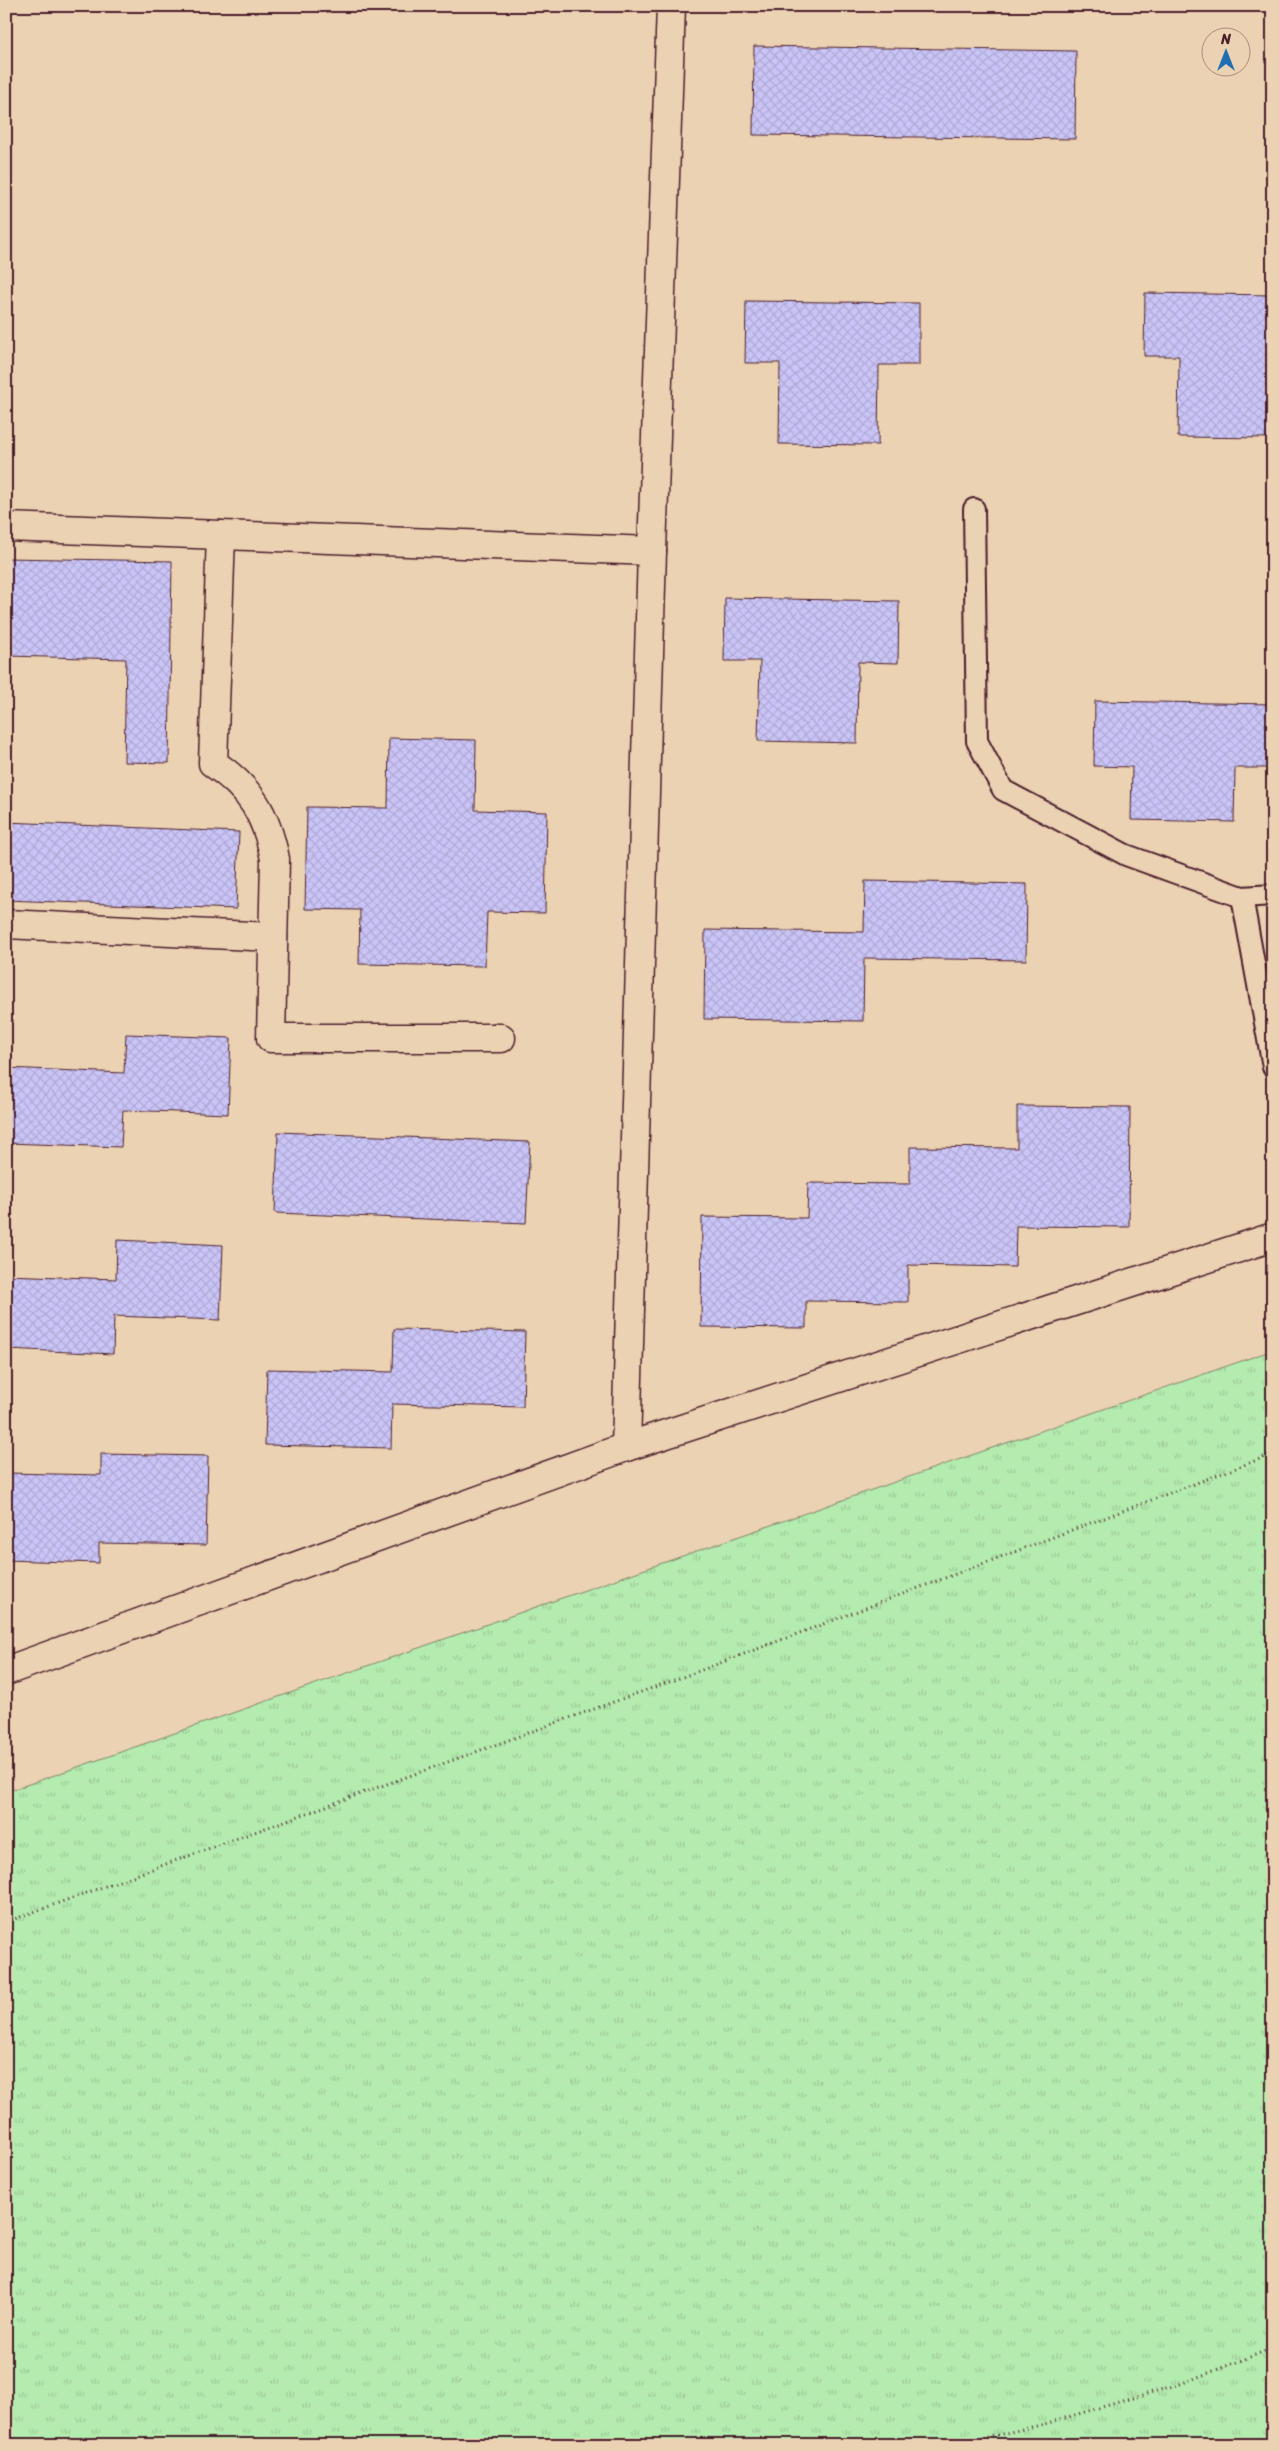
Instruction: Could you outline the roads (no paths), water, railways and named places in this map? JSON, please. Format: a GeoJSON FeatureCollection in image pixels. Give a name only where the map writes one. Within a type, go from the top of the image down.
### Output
{"type":"FeatureCollection","features":[{"type":"Feature","properties":{"kind":"street"},"geometry":{"type":"LineString","coordinates":[[626,1448],[652,551],[671,6]]}},
{"type":"Feature","properties":{"kind":"street"},"geometry":{"type":"LineString","coordinates":[[6,527],[652,551]]}},
{"type":"Feature","properties":{"kind":"street"},"geometry":{"type":"LineString","coordinates":[[221,535],[213,763],[232,776],[247,792],[260,810],[270,834],[275,858],[271,1038],[501,1038]]}},
{"type":"Feature","properties":{"kind":"street"},"geometry":{"type":"LineString","coordinates":[[6,924],[273,937]]}},
{"type":"Feature","properties":{"kind":"street"},"geometry":{"type":"LineString","coordinates":[[6,1671],[626,1448],[1273,1237]]}},
{"type":"Feature","properties":{"kind":"lane"},"geometry":{"type":"LineString","coordinates":[[974,509],[977,742],[1004,790],[1126,855],[1242,897],[1273,896]]}},
{"type":"Feature","properties":{"kind":"lane"},"geometry":{"type":"LineString","coordinates":[[1242,897],[1273,1067]]}}]}
